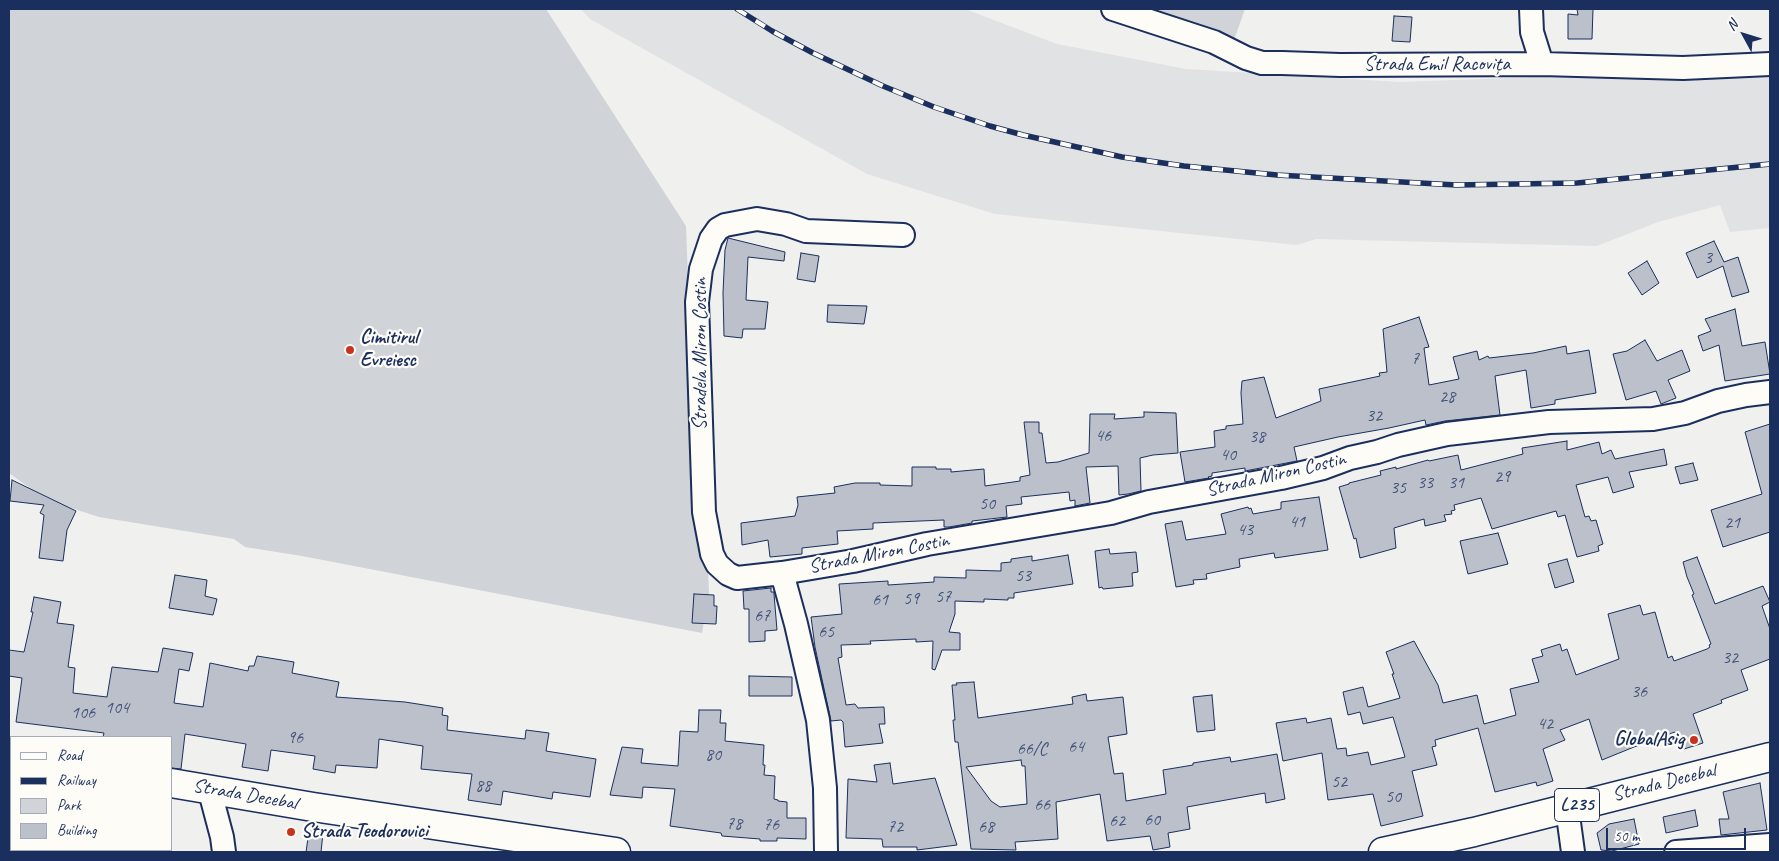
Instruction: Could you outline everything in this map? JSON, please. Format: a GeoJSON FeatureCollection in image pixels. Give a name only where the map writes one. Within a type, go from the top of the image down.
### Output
{"type":"FeatureCollection","features":[{"type":"Feature","properties":{"kind":"main road","name":"Strada Decebal"},"geometry":{"type":"LineString","coordinates":[[1383,852],[1474,832],[1770,757]]}},
{"type":"Feature","properties":{"kind":"main road","name":"Strada Decebal"},"geometry":{"type":"LineString","coordinates":[[172,783],[576,849],[616,852]]}},
{"type":"Feature","properties":{"kind":"street","name":"Strada Emil Racovița"},"geometry":{"type":"LineString","coordinates":[[1113,9],[1214,42],[1246,58],[1262,63],[1542,64],[1683,68],[1770,64]]}},
{"type":"Feature","properties":{"kind":"street"},"geometry":{"type":"LineString","coordinates":[[1531,9],[1532,32],[1542,64]]}},
{"type":"Feature","properties":{"kind":"street","name":"Stradela Miron Costin"},"geometry":{"type":"LineString","coordinates":[[757,576],[737,578],[728,574],[717,564],[712,554],[704,512],[697,302],[701,268],[711,239],[724,224],[757,219],[786,224],[806,232],[903,235]]}},
{"type":"Feature","properties":{"kind":"street","name":"Strada Miron Costin"},"geometry":{"type":"LineString","coordinates":[[757,576],[853,561],[927,544],[1111,513],[1149,502],[1281,478],[1323,468],[1350,458],[1398,445],[1447,434],[1549,422],[1653,419],[1685,413],[1718,401],[1770,392]]}},
{"type":"Feature","properties":{"kind":"street","name":"Strada Miron Costin"},"geometry":{"type":"LineString","coordinates":[[782,573],[818,720],[825,788],[826,852]]}},
{"type":"Feature","properties":{"kind":"street"},"geometry":{"type":"LineString","coordinates":[[208,788],[222,837],[224,852]]}},
{"type":"Feature","properties":{"kind":"street"},"geometry":{"type":"LineString","coordinates":[[1567,808],[1573,852]]}},
{"type":"Feature","properties":{"kind":"street"},"geometry":{"type":"LineString","coordinates":[[1676,852],[1770,845]]}},
{"type":"Feature","properties":{"kind":"shaded area"},"geometry":{"type":"Polygon","coordinates":[[[581,9],[965,9],[1057,44],[1186,69],[1399,82],[1623,74],[1770,60],[1770,228],[1730,232],[1720,205],[1658,222],[1597,246],[1316,239],[1297,245],[995,214],[867,174],[590,19],[581,9]]]}},
{"type":"Feature","properties":{"kind":"green space","name":"Cimitirul Evreiesc"},"geometry":{"type":"Polygon","coordinates":[[[9,9],[546,9],[686,226],[696,493],[708,567],[709,593],[702,633],[302,556],[245,547],[234,539],[99,517],[65,506],[34,491],[9,473],[9,9]]]}},
{"type":"Feature","properties":{"kind":"green space"},"geometry":{"type":"Polygon","coordinates":[[[1128,9],[1245,9],[1233,43],[1128,9]]]}},
{"type":"Feature","properties":{"kind":"green space"},"geometry":{"type":"Polygon","coordinates":[[[10,800],[10,851],[18,851],[9,852],[10,800]]]}},
{"type":"Feature","properties":{"kind":"building"},"geometry":{"type":"Polygon","coordinates":[[[1577,9],[1593,9],[1592,39],[1568,39],[1568,14],[1578,15],[1577,9]]]}},
{"type":"Feature","properties":{"kind":"building"},"geometry":{"type":"Polygon","coordinates":[[[1394,16],[1412,17],[1410,42],[1392,41],[1394,16]]]}},
{"type":"Feature","properties":{"kind":"building"},"geometry":{"type":"Polygon","coordinates":[[[728,238],[785,252],[784,261],[748,257],[746,300],[768,302],[765,329],[743,329],[742,338],[724,336],[723,293],[725,250],[728,238]]]}},
{"type":"Feature","properties":{"kind":"building"},"geometry":{"type":"Polygon","coordinates":[[[1714,241],[1724,262],[1738,257],[1749,292],[1732,297],[1723,266],[1697,278],[1686,253],[1714,241]]]}},
{"type":"Feature","properties":{"kind":"building"},"geometry":{"type":"Polygon","coordinates":[[[801,253],[819,256],[815,282],[797,279],[801,253]]]}},
{"type":"Feature","properties":{"kind":"building"},"geometry":{"type":"Polygon","coordinates":[[[1647,261],[1659,283],[1642,295],[1628,273],[1647,261]]]}},
{"type":"Feature","properties":{"kind":"building"},"geometry":{"type":"Polygon","coordinates":[[[828,305],[867,306],[864,324],[827,322],[828,305]]]}},
{"type":"Feature","properties":{"kind":"building"},"geometry":{"type":"Polygon","coordinates":[[[1735,309],[1742,346],[1765,342],[1770,374],[1725,381],[1719,345],[1703,351],[1698,336],[1711,331],[1705,319],[1735,309]]]}},
{"type":"Feature","properties":{"kind":"building"},"geometry":{"type":"Polygon","coordinates":[[[1419,317],[1429,347],[1424,348],[1429,385],[1459,379],[1453,357],[1477,351],[1479,360],[1488,356],[1489,358],[1533,353],[1566,346],[1567,354],[1589,350],[1596,393],[1555,400],[1555,404],[1531,408],[1526,370],[1495,376],[1500,415],[1426,425],[1425,420],[1338,437],[1294,447],[1297,461],[1245,471],[1245,468],[1212,473],[1212,476],[1209,478],[1185,482],[1180,452],[1215,447],[1214,431],[1226,429],[1226,426],[1243,424],[1242,381],[1264,377],[1276,418],[1321,401],[1319,389],[1380,376],[1379,373],[1387,372],[1383,329],[1419,317]]]}},
{"type":"Feature","properties":{"kind":"building"},"geometry":{"type":"Polygon","coordinates":[[[1645,340],[1657,361],[1682,350],[1690,371],[1668,380],[1676,398],[1661,404],[1656,391],[1626,400],[1613,354],[1627,351],[1645,340]]]}},
{"type":"Feature","properties":{"kind":"building"},"geometry":{"type":"Polygon","coordinates":[[[1144,412],[1176,413],[1178,453],[1140,458],[1141,491],[1119,495],[1118,466],[1086,467],[1090,503],[1075,506],[1075,500],[1070,501],[1069,492],[1021,497],[1022,504],[1006,506],[1007,517],[972,521],[972,523],[949,527],[944,527],[944,520],[873,523],[873,529],[837,531],[838,544],[802,548],[802,554],[770,557],[768,540],[742,545],[741,523],[795,516],[798,505],[797,497],[835,493],[834,487],[855,483],[912,486],[912,467],[936,467],[936,469],[951,469],[951,472],[984,469],[985,486],[1020,481],[1020,477],[1030,475],[1024,422],[1039,422],[1039,433],[1042,433],[1046,463],[1058,462],[1089,453],[1090,414],[1115,414],[1114,419],[1144,417],[1144,412]]]}},
{"type":"Feature","properties":{"kind":"building"},"geometry":{"type":"Polygon","coordinates":[[[1770,424],[1770,532],[1723,547],[1711,510],[1762,494],[1745,432],[1770,424]]]}},
{"type":"Feature","properties":{"kind":"building"},"geometry":{"type":"Polygon","coordinates":[[[1567,441],[1567,450],[1599,442],[1602,454],[1611,450],[1615,459],[1664,449],[1667,465],[1629,472],[1634,487],[1613,493],[1608,477],[1576,485],[1585,517],[1589,516],[1591,521],[1596,520],[1603,544],[1598,546],[1599,551],[1577,557],[1565,515],[1558,517],[1556,511],[1492,529],[1481,498],[1454,505],[1455,510],[1451,511],[1452,514],[1444,515],[1446,521],[1425,526],[1424,519],[1394,528],[1396,548],[1360,558],[1356,538],[1354,539],[1339,487],[1381,475],[1380,471],[1396,467],[1396,469],[1428,460],[1458,455],[1461,470],[1523,454],[1522,448],[1567,441]]]}},
{"type":"Feature","properties":{"kind":"building"},"geometry":{"type":"Polygon","coordinates":[[[1693,463],[1698,480],[1680,484],[1675,467],[1693,463]]]}},
{"type":"Feature","properties":{"kind":"building"},"geometry":{"type":"Polygon","coordinates":[[[12,480],[76,511],[67,530],[63,561],[39,558],[44,515],[40,513],[44,505],[10,501],[12,480]]]}},
{"type":"Feature","properties":{"kind":"building"},"geometry":{"type":"Polygon","coordinates":[[[1319,497],[1328,550],[1275,558],[1274,553],[1239,559],[1240,567],[1206,574],[1207,579],[1193,580],[1194,584],[1176,587],[1165,524],[1182,521],[1186,540],[1226,534],[1221,514],[1248,507],[1249,509],[1251,508],[1253,514],[1281,509],[1281,502],[1319,497]]]}},
{"type":"Feature","properties":{"kind":"building"},"geometry":{"type":"Polygon","coordinates":[[[1498,533],[1508,564],[1468,574],[1460,541],[1498,533]]]}},
{"type":"Feature","properties":{"kind":"building"},"geometry":{"type":"Polygon","coordinates":[[[1109,549],[1110,554],[1136,552],[1138,572],[1132,573],[1133,586],[1099,588],[1095,551],[1109,549]]]}},
{"type":"Feature","properties":{"kind":"building"},"geometry":{"type":"Polygon","coordinates":[[[1068,555],[1073,584],[1014,593],[1014,598],[1008,598],[1008,600],[984,599],[984,602],[955,601],[955,614],[949,632],[960,633],[960,650],[942,650],[935,670],[932,669],[933,641],[916,642],[916,639],[870,641],[871,644],[841,645],[842,657],[838,658],[846,705],[855,704],[858,708],[884,707],[885,724],[879,724],[883,743],[845,747],[843,722],[841,720],[831,721],[815,647],[811,617],[842,614],[839,584],[888,581],[888,585],[934,582],[934,577],[966,578],[966,570],[1001,571],[1001,563],[1011,562],[1011,559],[1032,556],[1032,561],[1068,555]]]}},
{"type":"Feature","properties":{"kind":"building"},"geometry":{"type":"Polygon","coordinates":[[[1697,557],[1715,604],[1763,586],[1770,602],[1762,606],[1770,629],[1770,659],[1741,670],[1748,690],[1721,700],[1722,703],[1693,714],[1703,743],[1681,750],[1675,732],[1602,760],[1589,719],[1560,730],[1565,740],[1543,749],[1553,781],[1537,786],[1536,782],[1495,792],[1478,728],[1435,740],[1436,746],[1432,747],[1437,765],[1412,771],[1423,816],[1381,826],[1373,794],[1328,800],[1322,753],[1283,761],[1276,723],[1306,718],[1307,723],[1331,718],[1337,749],[1346,748],[1347,756],[1368,752],[1371,765],[1405,757],[1393,717],[1363,724],[1360,712],[1348,715],[1343,692],[1363,687],[1368,707],[1400,698],[1386,652],[1414,641],[1438,685],[1443,703],[1477,695],[1484,724],[1516,715],[1510,689],[1539,682],[1532,659],[1543,656],[1541,650],[1560,644],[1562,651],[1567,649],[1576,675],[1619,659],[1608,614],[1640,605],[1643,615],[1655,612],[1668,658],[1672,656],[1674,661],[1707,649],[1711,644],[1692,595],[1694,594],[1683,562],[1697,557]]]}},
{"type":"Feature","properties":{"kind":"building"},"geometry":{"type":"Polygon","coordinates":[[[1567,559],[1574,582],[1555,588],[1548,564],[1567,559]]]}},
{"type":"Feature","properties":{"kind":"building"},"geometry":{"type":"Polygon","coordinates":[[[175,575],[207,580],[205,596],[217,599],[213,615],[169,608],[175,575]]]}},
{"type":"Feature","properties":{"kind":"building"},"geometry":{"type":"Polygon","coordinates":[[[771,588],[771,592],[774,592],[777,630],[765,631],[765,641],[749,642],[749,609],[744,609],[743,591],[771,588]]]}},
{"type":"Feature","properties":{"kind":"building"},"geometry":{"type":"Polygon","coordinates":[[[694,594],[714,595],[714,606],[717,606],[716,624],[692,623],[694,594]]]}},
{"type":"Feature","properties":{"kind":"building"},"geometry":{"type":"Polygon","coordinates":[[[34,597],[61,602],[57,623],[74,625],[68,667],[75,668],[73,693],[107,697],[112,667],[158,672],[163,648],[193,653],[189,671],[179,669],[174,703],[203,707],[210,663],[248,671],[249,666],[254,666],[257,656],[294,662],[292,673],[339,682],[336,697],[405,702],[443,708],[442,715],[448,716],[447,730],[525,739],[526,730],[549,733],[546,751],[596,759],[590,797],[553,792],[552,799],[503,791],[501,805],[468,800],[472,774],[421,769],[423,746],[379,739],[377,768],[336,765],[335,773],[313,769],[315,756],[271,750],[268,771],[242,767],[246,744],[185,734],[181,769],[172,768],[172,736],[103,736],[104,733],[16,722],[22,678],[9,676],[9,650],[24,652],[33,612],[31,612],[34,597]]]}},
{"type":"Feature","properties":{"kind":"building"},"geometry":{"type":"Polygon","coordinates":[[[749,676],[792,677],[792,696],[749,696],[749,676]]]}},
{"type":"Feature","properties":{"kind":"building"},"geometry":{"type":"Polygon","coordinates":[[[974,682],[978,718],[1073,704],[1072,697],[1086,694],[1087,701],[1123,697],[1127,734],[1108,737],[1114,774],[1123,773],[1126,801],[1166,794],[1163,770],[1230,757],[1231,762],[1277,754],[1285,799],[1266,803],[1265,793],[1187,807],[1190,829],[1168,833],[1170,847],[1153,850],[1150,836],[1107,841],[1100,794],[1056,802],[1058,839],[1015,842],[1016,850],[971,849],[958,742],[955,742],[953,720],[955,720],[952,685],[957,685],[956,683],[974,682]],[[1021,760],[966,767],[991,801],[1000,807],[1027,804],[1025,766],[1022,766],[1021,760]]]}},
{"type":"Feature","properties":{"kind":"building"},"geometry":{"type":"Polygon","coordinates":[[[1212,695],[1215,730],[1197,732],[1193,697],[1212,695]]]}},
{"type":"Feature","properties":{"kind":"building"},"geometry":{"type":"Polygon","coordinates":[[[699,710],[721,710],[720,723],[726,723],[725,741],[764,745],[764,775],[775,776],[774,799],[787,802],[787,818],[806,818],[806,839],[777,838],[777,841],[760,841],[760,839],[722,836],[721,833],[670,826],[675,789],[643,787],[642,798],[610,795],[622,747],[643,749],[641,763],[678,766],[680,731],[698,732],[699,710]]]}},
{"type":"Feature","properties":{"kind":"building"},"geometry":{"type":"Polygon","coordinates":[[[890,763],[893,784],[935,778],[957,845],[917,850],[917,847],[883,847],[882,839],[846,838],[848,779],[877,782],[874,765],[890,763]]]}},
{"type":"Feature","properties":{"kind":"building"},"geometry":{"type":"Polygon","coordinates":[[[1760,783],[1767,830],[1721,835],[1719,819],[1729,819],[1723,792],[1760,783]]]}},
{"type":"Feature","properties":{"kind":"building"},"geometry":{"type":"Polygon","coordinates":[[[1695,810],[1698,826],[1666,833],[1663,817],[1695,810]]]}},
{"type":"Feature","properties":{"kind":"building"},"geometry":{"type":"Polygon","coordinates":[[[1634,819],[1639,844],[1612,851],[1601,850],[1597,833],[1609,824],[1634,819]]]}},
{"type":"Feature","properties":{"kind":"building"},"geometry":{"type":"Polygon","coordinates":[[[309,831],[323,833],[321,852],[306,852],[309,831]]]}},
{"type":"Feature","properties":{"kind":"railway"},"geometry":{"type":"LineString","coordinates":[[737,9],[772,31],[813,53],[883,86],[934,107],[1023,135],[1122,157],[1184,166],[1277,175],[1456,185],[1577,183],[1770,164]]}},
{"type":"Feature","properties":{"kind":"place","name":"Cimitirul Evreiesc"},"geometry":{"type":"Point","coordinates":[350,350]}},
{"type":"Feature","properties":{"kind":"place","name":"GlobalAsig"},"geometry":{"type":"Point","coordinates":[1694,740]}},
{"type":"Feature","properties":{"kind":"place","name":"Strada Teodorovici"},"geometry":{"type":"Point","coordinates":[291,832]}}]}
